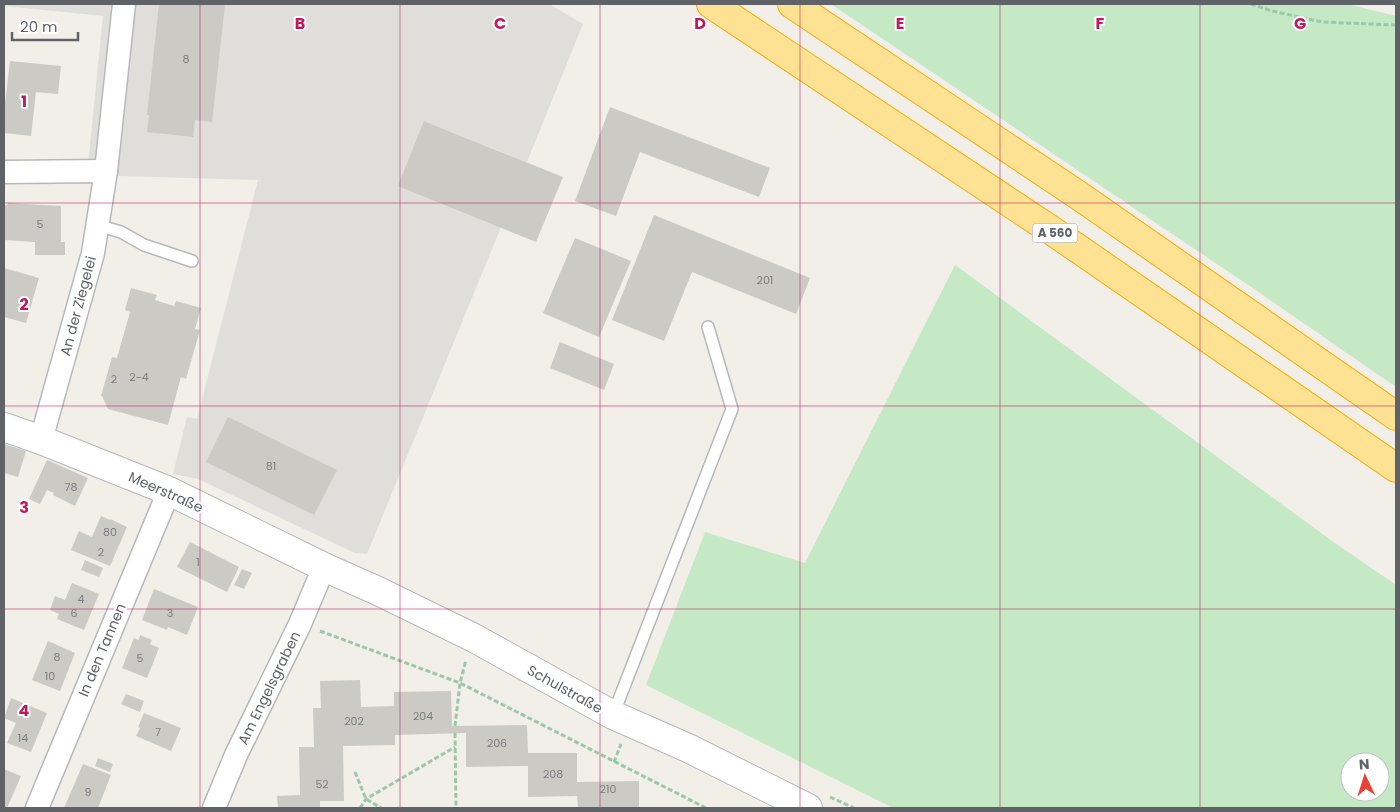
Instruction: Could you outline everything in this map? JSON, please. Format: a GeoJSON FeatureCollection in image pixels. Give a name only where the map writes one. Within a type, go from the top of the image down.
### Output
{"type":"FeatureCollection","features":[{"type":"Feature","properties":{"kind":"highway","name":"A 560"},"geometry":{"type":"LineString","coordinates":[[711,4],[1051,230],[1396,468]]}},
{"type":"Feature","properties":{"kind":"highway"},"geometry":{"type":"LineString","coordinates":[[792,4],[1078,194],[1396,416]]}},
{"type":"Feature","properties":{"kind":"street","name":"An der Ziegelei"},"geometry":{"type":"LineString","coordinates":[[41,440],[92,253],[106,172],[124,4]]}},
{"type":"Feature","properties":{"kind":"street"},"geometry":{"type":"LineString","coordinates":[[4,172],[106,172]]}},
{"type":"Feature","properties":{"kind":"street","name":"Meerstraße"},"geometry":{"type":"LineString","coordinates":[[4,427],[169,491],[324,567]]}},
{"type":"Feature","properties":{"kind":"street","name":"In den Tannen"},"geometry":{"type":"LineString","coordinates":[[37,808],[169,491]]}},
{"type":"Feature","properties":{"kind":"street","name":"Schulstraße"},"geometry":{"type":"LineString","coordinates":[[324,567],[474,638],[613,715],[688,748],[808,808]]}},
{"type":"Feature","properties":{"kind":"street","name":"Am Engelsgraben"},"geometry":{"type":"LineString","coordinates":[[214,808],[236,755],[300,624],[324,567]]}},
{"type":"Feature","properties":{"kind":"lane"},"geometry":{"type":"LineString","coordinates":[[97,225],[121,232],[144,245],[192,261]]}},
{"type":"Feature","properties":{"kind":"lane"},"geometry":{"type":"LineString","coordinates":[[613,715],[732,409],[708,327]]}},
{"type":"Feature","properties":{"kind":"path"},"geometry":{"type":"LineString","coordinates":[[1251,4],[1272,12],[1322,22],[1396,25]]}},
{"type":"Feature","properties":{"kind":"path"},"geometry":{"type":"LineString","coordinates":[[300,624],[460,683],[706,808]]}},
{"type":"Feature","properties":{"kind":"path"},"geometry":{"type":"LineString","coordinates":[[455,726],[460,683]]}},
{"type":"Feature","properties":{"kind":"path"},"geometry":{"type":"LineString","coordinates":[[455,733],[456,808]]}},
{"type":"Feature","properties":{"kind":"path"},"geometry":{"type":"LineString","coordinates":[[360,808],[366,799],[455,747]]}},
{"type":"Feature","properties":{"kind":"path"},"geometry":{"type":"LineString","coordinates":[[355,772],[366,799],[381,808]]}},
{"type":"Feature","properties":{"kind":"shaded area"},"geometry":{"type":"Polygon","coordinates":[[[4,4],[549,4],[583,24],[527,162],[424,121],[501,227],[367,554],[355,553],[198,479],[173,474],[187,417],[197,419],[258,180],[87,175],[103,16],[4,6],[4,4]]]}},
{"type":"Feature","properties":{"kind":"green space"},"geometry":{"type":"Polygon","coordinates":[[[831,4],[1347,4],[1396,16],[1396,387],[1257,291],[831,4]]]}},
{"type":"Feature","properties":{"kind":"green space"},"geometry":{"type":"Polygon","coordinates":[[[955,265],[1332,541],[1396,585],[1396,808],[893,808],[646,685],[705,532],[805,563],[955,265]]]}},
{"type":"Feature","properties":{"kind":"building"},"geometry":{"type":"Polygon","coordinates":[[[159,4],[225,4],[212,122],[195,120],[193,137],[147,132],[149,115],[147,115],[159,4]]]}},
{"type":"Feature","properties":{"kind":"building"},"geometry":{"type":"Polygon","coordinates":[[[10,61],[61,66],[58,94],[36,92],[31,136],[4,133],[4,112],[10,61]]]}},
{"type":"Feature","properties":{"kind":"building"},"geometry":{"type":"Polygon","coordinates":[[[610,107],[770,168],[759,197],[640,152],[616,216],[575,201],[610,107]]]}},
{"type":"Feature","properties":{"kind":"building"},"geometry":{"type":"Polygon","coordinates":[[[424,121],[563,177],[536,242],[398,186],[424,121]]]}},
{"type":"Feature","properties":{"kind":"building"},"geometry":{"type":"Polygon","coordinates":[[[8,203],[61,206],[61,242],[65,242],[65,255],[35,255],[35,242],[4,240],[4,205],[8,203]]]}},
{"type":"Feature","properties":{"kind":"building"},"geometry":{"type":"Polygon","coordinates":[[[654,215],[810,278],[796,314],[692,272],[664,341],[612,320],[654,215]]]}},
{"type":"Feature","properties":{"kind":"building"},"geometry":{"type":"Polygon","coordinates":[[[575,238],[631,261],[599,337],[543,313],[575,238]]]}},
{"type":"Feature","properties":{"kind":"building"},"geometry":{"type":"Polygon","coordinates":[[[4,268],[39,278],[26,323],[4,317],[4,268]]]}},
{"type":"Feature","properties":{"kind":"building"},"geometry":{"type":"Polygon","coordinates":[[[131,288],[157,295],[155,300],[174,306],[176,301],[201,308],[195,329],[200,330],[186,379],[181,377],[168,425],[108,409],[101,396],[112,357],[117,358],[130,312],[125,310],[131,288]]]}},
{"type":"Feature","properties":{"kind":"building"},"geometry":{"type":"Polygon","coordinates":[[[560,342],[614,364],[604,390],[550,368],[560,342]]]}},
{"type":"Feature","properties":{"kind":"building"},"geometry":{"type":"Polygon","coordinates":[[[228,417],[337,470],[314,515],[206,462],[228,417]]]}},
{"type":"Feature","properties":{"kind":"building"},"geometry":{"type":"Polygon","coordinates":[[[4,444],[26,451],[18,477],[4,473],[4,444]]]}},
{"type":"Feature","properties":{"kind":"building"},"geometry":{"type":"Polygon","coordinates":[[[47,460],[88,478],[75,506],[47,490],[40,504],[29,499],[47,460]]]}},
{"type":"Feature","properties":{"kind":"building"},"geometry":{"type":"Polygon","coordinates":[[[101,516],[127,527],[110,566],[71,550],[79,531],[92,537],[101,516]]]}},
{"type":"Feature","properties":{"kind":"building"},"geometry":{"type":"Polygon","coordinates":[[[190,542],[239,567],[227,592],[177,567],[190,542]]]}},
{"type":"Feature","properties":{"kind":"building"},"geometry":{"type":"Polygon","coordinates":[[[85,560],[103,568],[99,577],[81,570],[85,560]]]}},
{"type":"Feature","properties":{"kind":"building"},"geometry":{"type":"Polygon","coordinates":[[[242,569],[252,573],[244,589],[234,585],[242,569]]]}},
{"type":"Feature","properties":{"kind":"building"},"geometry":{"type":"Polygon","coordinates":[[[72,583],[99,594],[84,630],[57,619],[59,614],[50,610],[55,596],[65,600],[72,583]]]}},
{"type":"Feature","properties":{"kind":"building"},"geometry":{"type":"Polygon","coordinates":[[[154,589],[198,607],[187,635],[168,627],[167,630],[142,620],[154,589]]]}},
{"type":"Feature","properties":{"kind":"building"},"geometry":{"type":"Polygon","coordinates":[[[140,635],[152,640],[150,644],[159,648],[147,678],[122,668],[134,638],[139,640],[140,635]]]}},
{"type":"Feature","properties":{"kind":"building"},"geometry":{"type":"Polygon","coordinates":[[[48,641],[75,653],[60,691],[32,680],[48,641]]]}},
{"type":"Feature","properties":{"kind":"building"},"geometry":{"type":"Polygon","coordinates":[[[360,680],[361,707],[394,706],[394,692],[451,691],[452,726],[527,725],[528,753],[577,753],[577,782],[639,781],[639,808],[578,808],[577,796],[528,797],[528,766],[466,767],[466,733],[395,735],[395,745],[343,746],[344,801],[320,801],[320,808],[278,808],[277,796],[300,795],[299,747],[314,747],[313,708],[321,708],[320,681],[360,680]]]}},
{"type":"Feature","properties":{"kind":"building"},"geometry":{"type":"Polygon","coordinates":[[[126,694],[144,701],[140,712],[121,704],[126,694]]]}},
{"type":"Feature","properties":{"kind":"building"},"geometry":{"type":"Polygon","coordinates":[[[11,698],[47,713],[31,752],[7,743],[16,723],[4,718],[11,698]]]}},
{"type":"Feature","properties":{"kind":"building"},"geometry":{"type":"Polygon","coordinates":[[[144,713],[181,728],[171,751],[136,736],[144,713]]]}},
{"type":"Feature","properties":{"kind":"building"},"geometry":{"type":"Polygon","coordinates":[[[98,758],[113,764],[110,772],[95,766],[98,758]]]}},
{"type":"Feature","properties":{"kind":"building"},"geometry":{"type":"Polygon","coordinates":[[[83,764],[111,775],[98,808],[64,808],[83,764]]]}},
{"type":"Feature","properties":{"kind":"building"},"geometry":{"type":"Polygon","coordinates":[[[4,769],[21,776],[7,808],[4,808],[4,769]]]}}]}
